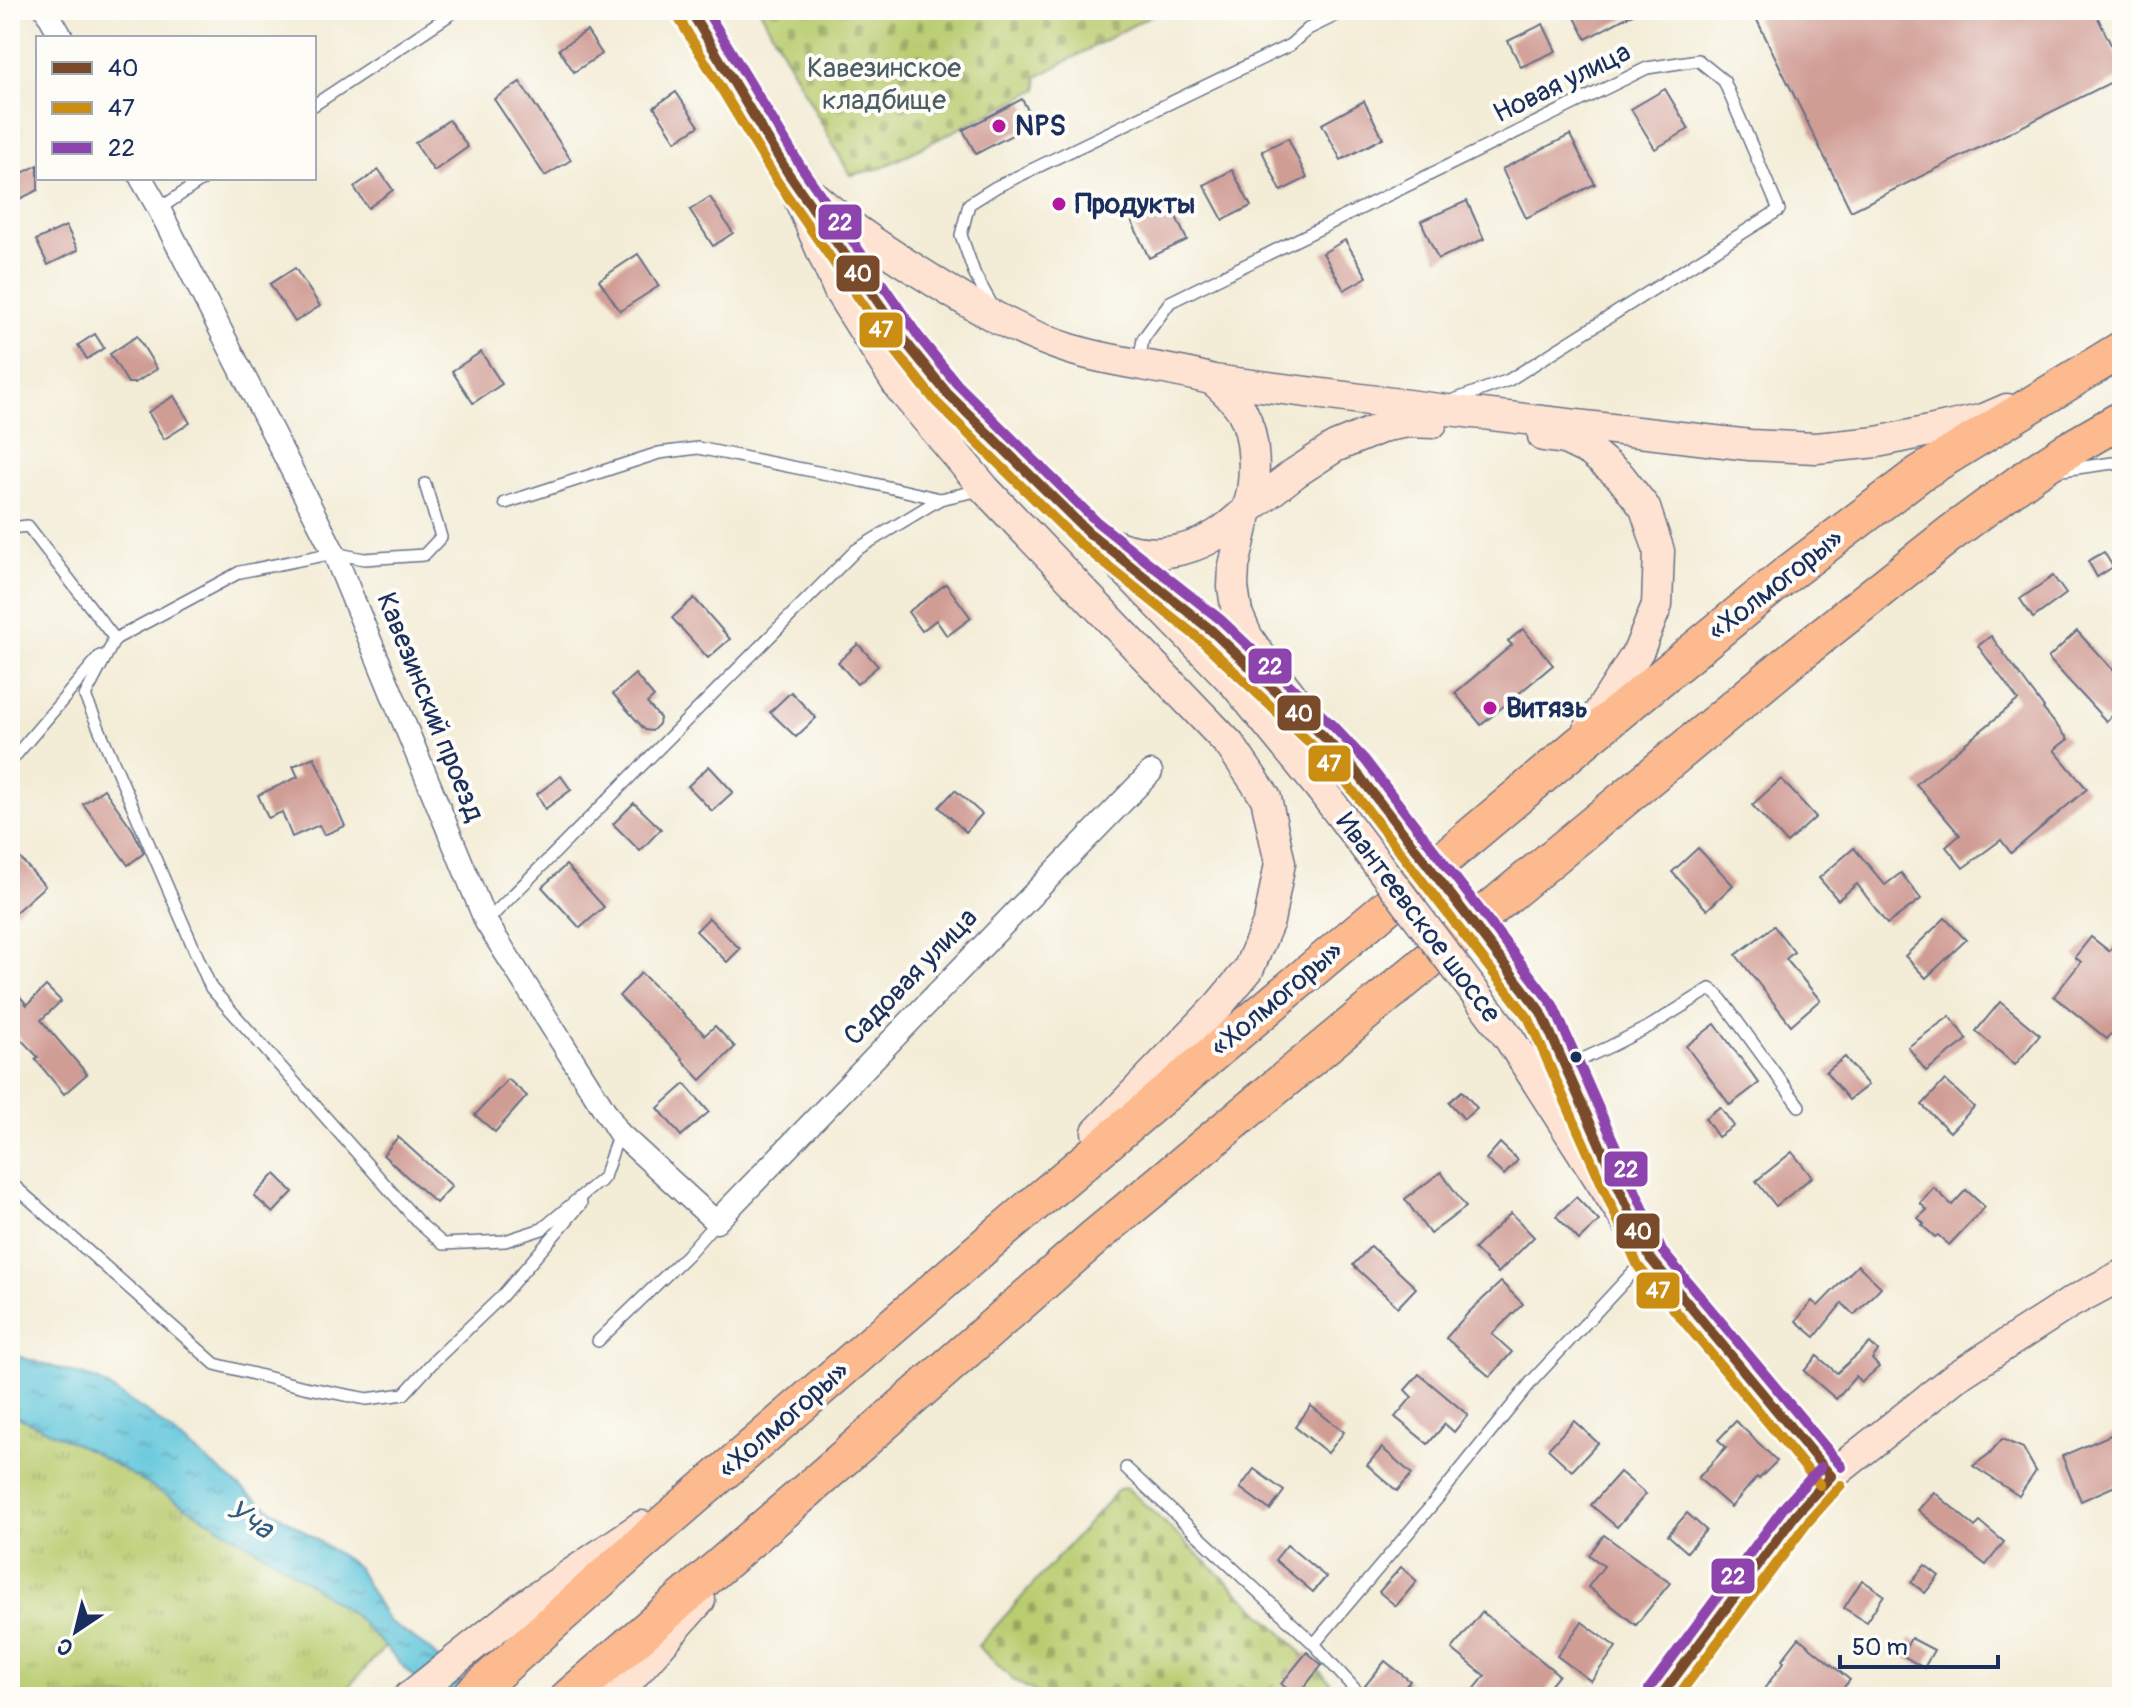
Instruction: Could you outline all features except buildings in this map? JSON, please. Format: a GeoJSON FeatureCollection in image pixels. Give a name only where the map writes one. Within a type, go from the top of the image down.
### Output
{"type":"FeatureCollection","features":[{"type":"Feature","properties":{"kind":"highway","name":"«Холмогоры»"},"geometry":{"type":"LineString","coordinates":[[469,1697],[532,1621],[662,1525],[988,1243],[1580,744],[1786,575],[1919,474],[2122,349]]}},
{"type":"Feature","properties":{"kind":"highway"},"geometry":{"type":"LineString","coordinates":[[589,1692],[766,1527],[1095,1237],[1795,657],[1950,534],[2033,473],[2122,419]]}},
{"type":"Feature","properties":{"kind":"main road","name":"Ивантеевское шоссе"},"geometry":{"type":"LineString","coordinates":[[690,10],[788,173],[908,345],[947,393],[1088,532],[1234,683],[1320,788],[1509,1038],[1650,1258],[1831,1476]]}},
{"type":"Feature","properties":{"kind":"main road"},"geometry":{"type":"LineString","coordinates":[[788,173],[841,221],[869,241],[1002,321],[1069,349],[1213,380],[1750,445],[1816,448],[1877,442],[1984,419],[2064,384]]}},
{"type":"Feature","properties":{"kind":"main road"},"geometry":{"type":"LineString","coordinates":[[788,173],[839,291],[900,388],[985,489],[1230,745],[1266,798],[1280,863],[1269,921],[1248,970],[1155,1073],[988,1243]]}},
{"type":"Feature","properties":{"kind":"main road"},"geometry":{"type":"LineString","coordinates":[[1213,380],[1241,409],[1252,444],[1254,471],[1234,566],[1237,613],[1260,655],[1323,736]]}},
{"type":"Feature","properties":{"kind":"main road"},"geometry":{"type":"LineString","coordinates":[[1088,532],[1128,551],[1155,553],[1206,540],[1335,447],[1372,430],[1398,424],[1424,422],[1565,439],[1590,451],[1620,476],[1645,508],[1659,551],[1657,605],[1639,650],[1580,744]]}},
{"type":"Feature","properties":{"kind":"main road","name":"Ивантеевское шоссе"},"geometry":{"type":"LineString","coordinates":[[1088,532],[1211,630],[1354,769],[1541,1012],[1650,1258]]}},
{"type":"Feature","properties":{"kind":"main road"},"geometry":{"type":"LineString","coordinates":[[1660,1697],[1796,1514],[1831,1476],[1954,1378],[2070,1303],[2122,1275]]}},
{"type":"Feature","properties":{"kind":"main road"},"geometry":{"type":"LineString","coordinates":[[409,1697],[532,1621]]}},
{"type":"Feature","properties":{"kind":"street"},"geometry":{"type":"LineString","coordinates":[[46,10],[61,36]]}},
{"type":"Feature","properties":{"kind":"street","name":"Кавезинский проезд"},"geometry":{"type":"LineString","coordinates":[[142,180],[334,553],[486,922],[619,1133],[716,1222]]}},
{"type":"Feature","properties":{"kind":"street","name":"Садовая улица"},"geometry":{"type":"LineString","coordinates":[[716,1222],[1151,772]]}},
{"type":"Feature","properties":{"kind":"lane"},"geometry":{"type":"LineString","coordinates":[[316,104],[457,10]]}},
{"type":"Feature","properties":{"kind":"lane"},"geometry":{"type":"LineString","coordinates":[[1002,321],[975,275],[961,235],[969,204],[996,187],[1290,45],[1308,29],[1347,10]]}},
{"type":"Feature","properties":{"kind":"lane","name":"Новая улица"},"geometry":{"type":"LineString","coordinates":[[1139,364],[1143,339],[1170,302],[1647,68],[1698,60],[1724,81],[1779,210],[1509,380],[1431,408]]}},
{"type":"Feature","properties":{"kind":"lane"},"geometry":{"type":"LineString","coordinates":[[159,209],[202,180]]}},
{"type":"Feature","properties":{"kind":"lane"},"geometry":{"type":"LineString","coordinates":[[505,503],[659,453],[698,448],[940,499]]}},
{"type":"Feature","properties":{"kind":"lane"},"geometry":{"type":"LineString","coordinates":[[2033,473],[2113,463],[2122,466]]}},
{"type":"Feature","properties":{"kind":"lane"},"geometry":{"type":"LineString","coordinates":[[10,762],[115,639],[240,572],[334,553],[364,559],[424,555],[441,537],[425,484]]}},
{"type":"Feature","properties":{"kind":"lane"},"geometry":{"type":"LineString","coordinates":[[486,922],[856,550],[940,499],[985,489]]}},
{"type":"Feature","properties":{"kind":"lane"},"geometry":{"type":"LineString","coordinates":[[10,528],[28,526],[115,639]]}},
{"type":"Feature","properties":{"kind":"lane"},"geometry":{"type":"LineString","coordinates":[[115,639],[85,696],[211,988],[419,1223],[443,1244],[505,1241],[542,1229],[604,1177]]}},
{"type":"Feature","properties":{"kind":"lane"},"geometry":{"type":"LineString","coordinates":[[1565,1067],[1652,1025],[1710,989],[1718,995],[1799,1106]]}},
{"type":"Feature","properties":{"kind":"lane"},"geometry":{"type":"LineString","coordinates":[[10,1182],[215,1364],[304,1387],[367,1399],[404,1394],[501,1297],[604,1177],[619,1133]]}},
{"type":"Feature","properties":{"kind":"lane"},"geometry":{"type":"LineString","coordinates":[[598,1341],[687,1255],[716,1222]]}},
{"type":"Feature","properties":{"kind":"lane"},"geometry":{"type":"LineString","coordinates":[[1314,1644],[1532,1381],[1635,1270],[1650,1258]]}},
{"type":"Feature","properties":{"kind":"lane"},"geometry":{"type":"LineString","coordinates":[[1126,1468],[1314,1644],[1362,1697]]}},
{"type":"Feature","properties":{"kind":"green space","name":"Кавезинское кладбище"},"geometry":{"type":"Polygon","coordinates":[[[760,10],[1161,10],[1037,77],[1038,89],[881,168],[850,175],[760,10]]]}},
{"type":"Feature","properties":{"kind":"green space"},"geometry":{"type":"Polygon","coordinates":[[[10,1413],[93,1452],[276,1560],[356,1617],[385,1647],[339,1697],[10,1697],[10,1413]]]}},
{"type":"Feature","properties":{"kind":"green space"},"geometry":{"type":"Polygon","coordinates":[[[1127,1488],[1278,1629],[1345,1697],[1044,1697],[1013,1680],[978,1646],[1119,1489],[1127,1488]]]}},
{"type":"Feature","properties":{"kind":"water","name":"Уча"},"geometry":{"type":"Polygon","coordinates":[[[10,1354],[97,1380],[151,1415],[250,1495],[356,1566],[388,1621],[430,1650],[475,1697],[433,1697],[356,1617],[276,1560],[93,1452],[10,1413],[10,1354]]]}},
{"type":"Feature","properties":{"kind":"transit line","name":"40"},"geometry":{"type":"LineString","coordinates":[[690,10],[788,173],[908,345],[947,393],[1088,532],[1211,630],[1354,769],[1541,1012],[1650,1258],[1831,1476]]}},
{"type":"Feature","properties":{"kind":"transit line","name":"22"},"geometry":{"type":"LineString","coordinates":[[706,10],[800,165],[919,337],[957,384],[1097,522],[1221,620],[1365,760],[1553,1005],[1662,1251],[1842,1467]]}},
{"type":"Feature","properties":{"kind":"transit line","name":"47"},"geometry":{"type":"LineString","coordinates":[[678,17],[777,181],[897,353],[936,402],[1078,542],[1202,641],[1343,778],[1529,1019],[1638,1266],[1820,1485]]}},
{"type":"Feature","properties":{"kind":"transit line","name":"22"},"geometry":{"type":"LineString","coordinates":[[1649,1689],[1785,1506],[1821,1467]]}},
{"type":"Feature","properties":{"kind":"transit line","name":"40"},"geometry":{"type":"LineString","coordinates":[[1660,1697],[1796,1514],[1831,1476]]}},
{"type":"Feature","properties":{"kind":"transit line","name":"47"},"geometry":{"type":"LineString","coordinates":[[1677,1697],[1807,1523],[1841,1485]]}},
{"type":"Feature","properties":{"kind":"place","name":"NPS"},"geometry":{"type":"Point","coordinates":[999,126]}},
{"type":"Feature","properties":{"kind":"place","name":"Продукты"},"geometry":{"type":"Point","coordinates":[1059,204]}},
{"type":"Feature","properties":{"kind":"place","name":"Витязь"},"geometry":{"type":"Point","coordinates":[1490,708]}}]}
